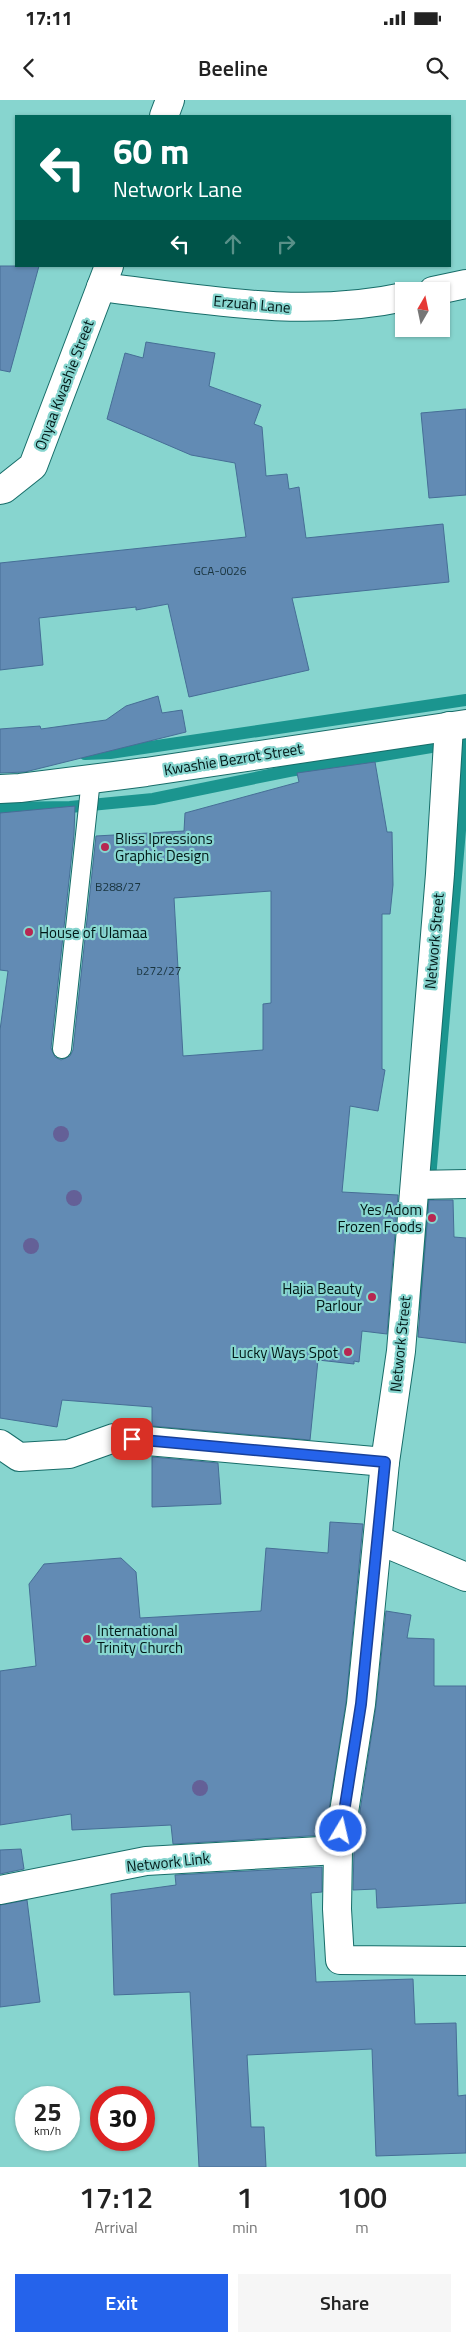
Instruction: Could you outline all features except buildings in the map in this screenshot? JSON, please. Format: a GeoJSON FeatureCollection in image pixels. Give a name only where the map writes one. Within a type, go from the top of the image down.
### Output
{"type":"FeatureCollection","features":[{"type":"Feature","properties":{"kind":"street"},"geometry":{"type":"LineString","coordinates":[[164,115],[170,100]]}},
{"type":"Feature","properties":{"kind":"street","name":"Erzuah Lane"},"geometry":{"type":"LineString","coordinates":[[105,277],[227,302],[304,308],[380,302],[395,299]]}},
{"type":"Feature","properties":{"kind":"street","name":"Onyaa Kwashie Street"},"geometry":{"type":"LineString","coordinates":[[0,490],[4,489],[32,466],[105,277]]}},
{"type":"Feature","properties":{"kind":"street"},"geometry":{"type":"LineString","coordinates":[[450,287],[466,284]]}},
{"type":"Feature","properties":{"kind":"street","name":"Kwashie Bezrot Street"},"geometry":{"type":"LineString","coordinates":[[0,789],[91,779],[457,725]]}},
{"type":"Feature","properties":{"kind":"street","name":"Network Street"},"geometry":{"type":"LineString","coordinates":[[457,725],[440,874],[401,1351],[385,1462],[361,1704],[338,1850],[337,1908],[340,1960],[466,1961]]}},
{"type":"Feature","properties":{"kind":"street"},"geometry":{"type":"LineString","coordinates":[[415,1185],[466,1184]]}},
{"type":"Feature","properties":{"kind":"street"},"geometry":{"type":"LineString","coordinates":[[0,1444],[19,1457],[69,1454],[114,1438],[385,1462]]}},
{"type":"Feature","properties":{"kind":"street"},"geometry":{"type":"LineString","coordinates":[[378,1540],[466,1577]]}},
{"type":"Feature","properties":{"kind":"street","name":"Network Link"},"geometry":{"type":"LineString","coordinates":[[0,1890],[146,1861],[338,1850]]}},
{"type":"Feature","properties":{"kind":"lane"},"geometry":{"type":"LineString","coordinates":[[62,1049],[91,779]]}},
{"type":"Feature","properties":{"kind":"waterway"},"geometry":{"type":"LineString","coordinates":[[85,754],[110,753],[466,700]]}},
{"type":"Feature","properties":{"kind":"waterway"},"geometry":{"type":"LineString","coordinates":[[417,1305],[421,1283],[466,743]]}},
{"type":"Feature","properties":{"kind":"waterway"},"geometry":{"type":"LineString","coordinates":[[0,808],[70,807],[153,799],[289,771],[449,744]]}},
{"type":"Feature","properties":{"kind":"place","name":"Bliss Ipressions Graphic Design"},"geometry":{"type":"Point","coordinates":[105,847]}},
{"type":"Feature","properties":{"kind":"place","name":"House of Ulamaa"},"geometry":{"type":"Point","coordinates":[29,932]}},
{"type":"Feature","properties":{"kind":"place","name":"Yes Adom Frozen Foods"},"geometry":{"type":"Point","coordinates":[432,1218]}},
{"type":"Feature","properties":{"kind":"place","name":"Hajia Beauty Parlour"},"geometry":{"type":"Point","coordinates":[372,1297]}},
{"type":"Feature","properties":{"kind":"place","name":"Lucky Ways Spot"},"geometry":{"type":"Point","coordinates":[348,1352]}},
{"type":"Feature","properties":{"kind":"place","name":"International Trinity Church"},"geometry":{"type":"Point","coordinates":[87,1639]}},
{"type":"Feature","properties":{"kind":"route"},"geometry":{"type":"LineString","coordinates":[[132,1439],[385,1462],[361,1704],[341,1831]]}}]}
